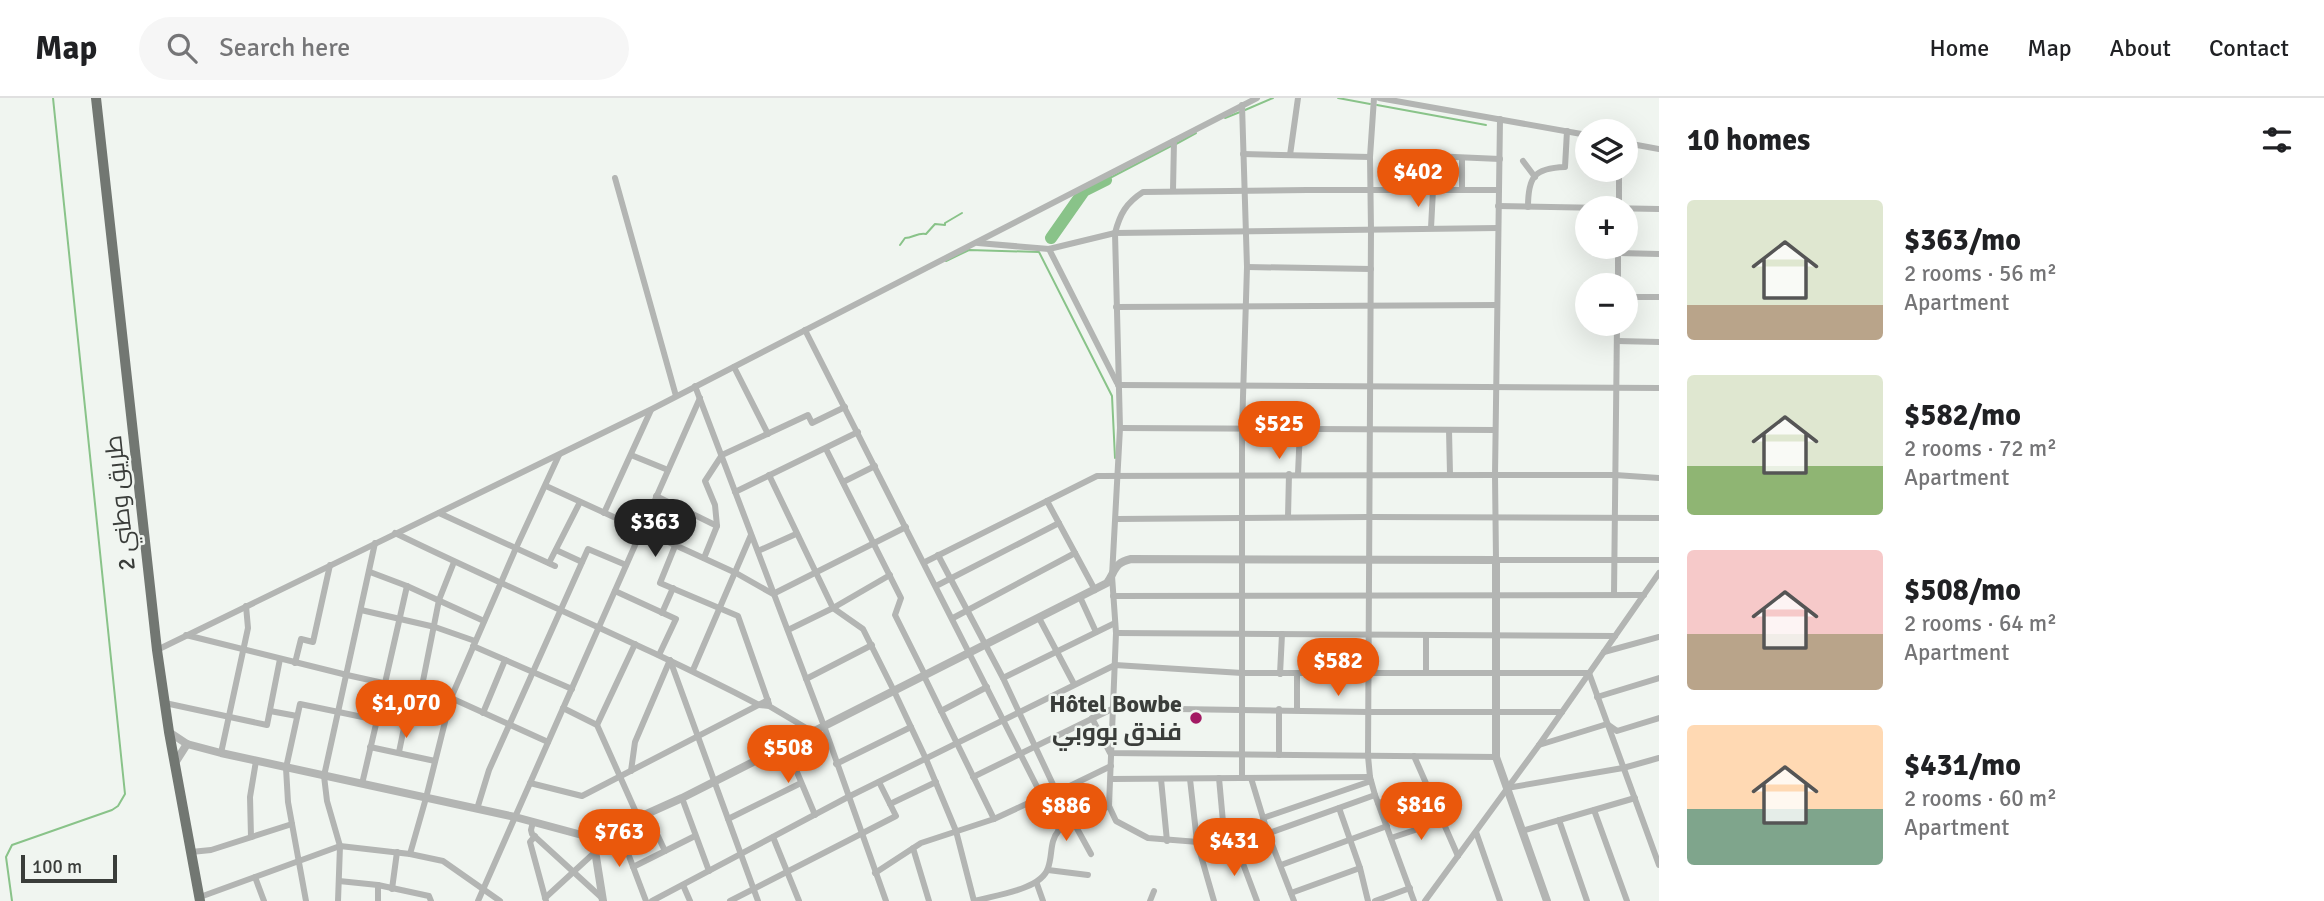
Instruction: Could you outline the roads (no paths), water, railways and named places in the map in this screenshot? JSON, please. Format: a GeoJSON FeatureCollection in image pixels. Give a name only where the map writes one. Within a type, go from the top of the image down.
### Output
{"type":"FeatureCollection","features":[{"type":"Feature","properties":{"kind":"highway","name":"طريق وطني 2"},"geometry":{"type":"LineString","coordinates":[[96,98],[157,650],[199,899]]}},
{"type":"Feature","properties":{"kind":"street"},"geometry":{"type":"LineString","coordinates":[[157,650],[652,409],[1257,98]]}},
{"type":"Feature","properties":{"kind":"street"},"geometry":{"type":"LineString","coordinates":[[1290,155],[1297,98]]}},
{"type":"Feature","properties":{"kind":"street"},"geometry":{"type":"LineString","coordinates":[[1374,98],[1370,157],[1368,756],[1375,795],[1415,901]]}},
{"type":"Feature","properties":{"kind":"street"},"geometry":{"type":"LineString","coordinates":[[1379,98],[1575,133]]}},
{"type":"Feature","properties":{"kind":"street"},"geometry":{"type":"LineString","coordinates":[[1242,105],[1247,267],[1242,429],[1242,778]]}},
{"type":"Feature","properties":{"kind":"street"},"geometry":{"type":"LineString","coordinates":[[1500,119],[1495,430],[1496,757],[1547,901]]}},
{"type":"Feature","properties":{"kind":"street"},"geometry":{"type":"LineString","coordinates":[[1528,207],[1528,188],[1535,177],[1546,168],[1565,167],[1567,131]]}},
{"type":"Feature","properties":{"kind":"street"},"geometry":{"type":"LineString","coordinates":[[1173,190],[1174,141]]}},
{"type":"Feature","properties":{"kind":"street"},"geometry":{"type":"LineString","coordinates":[[1638,145],[1659,149]]}},
{"type":"Feature","properties":{"kind":"street"},"geometry":{"type":"LineString","coordinates":[[1244,154],[1370,157]]}},
{"type":"Feature","properties":{"kind":"street"},"geometry":{"type":"LineString","coordinates":[[1409,155],[1500,159]]}},
{"type":"Feature","properties":{"kind":"street"},"geometry":{"type":"LineString","coordinates":[[1462,158],[1462,190]]}},
{"type":"Feature","properties":{"kind":"street"},"geometry":{"type":"LineString","coordinates":[[1523,161],[1535,177]]}},
{"type":"Feature","properties":{"kind":"street"},"geometry":{"type":"LineString","coordinates":[[615,178],[676,396]]}},
{"type":"Feature","properties":{"kind":"street"},"geometry":{"type":"LineString","coordinates":[[1431,229],[1433,190]]}},
{"type":"Feature","properties":{"kind":"street"},"geometry":{"type":"LineString","coordinates":[[1375,795],[1236,845],[1148,838],[1116,821],[1110,806],[1116,633],[1112,576],[1120,428],[1115,233],[1119,216],[1129,201],[1143,192],[1499,190]]}},
{"type":"Feature","properties":{"kind":"street"},"geometry":{"type":"LineString","coordinates":[[1498,206],[1575,208]]}},
{"type":"Feature","properties":{"kind":"street"},"geometry":{"type":"LineString","coordinates":[[1638,208],[1659,208]]}},
{"type":"Feature","properties":{"kind":"street"},"geometry":{"type":"LineString","coordinates":[[976,243],[1049,250],[1115,233],[1498,228]]}},
{"type":"Feature","properties":{"kind":"street"},"geometry":{"type":"LineString","coordinates":[[1049,250],[1118,385]]}},
{"type":"Feature","properties":{"kind":"street"},"geometry":{"type":"LineString","coordinates":[[1638,252],[1659,254]]}},
{"type":"Feature","properties":{"kind":"street"},"geometry":{"type":"LineString","coordinates":[[1247,267],[1371,269]]}},
{"type":"Feature","properties":{"kind":"street"},"geometry":{"type":"LineString","coordinates":[[1638,297],[1659,297]]}},
{"type":"Feature","properties":{"kind":"street"},"geometry":{"type":"LineString","coordinates":[[1116,307],[1497,305]]}},
{"type":"Feature","properties":{"kind":"street"},"geometry":{"type":"LineString","coordinates":[[805,330],[1059,830]]}},
{"type":"Feature","properties":{"kind":"street"},"geometry":{"type":"LineString","coordinates":[[1614,595],[1617,336]]}},
{"type":"Feature","properties":{"kind":"street"},"geometry":{"type":"LineString","coordinates":[[1617,341],[1659,342]]}},
{"type":"Feature","properties":{"kind":"street"},"geometry":{"type":"LineString","coordinates":[[734,367],[768,434]]}},
{"type":"Feature","properties":{"kind":"street"},"geometry":{"type":"LineString","coordinates":[[1118,385],[1659,388]]}},
{"type":"Feature","properties":{"kind":"street"},"geometry":{"type":"LineString","coordinates":[[695,386],[824,726],[886,901]]}},
{"type":"Feature","properties":{"kind":"street"},"geometry":{"type":"LineString","coordinates":[[478,901],[700,398]]}},
{"type":"Feature","properties":{"kind":"street"},"geometry":{"type":"LineString","coordinates":[[704,558],[718,526],[715,505],[705,481],[722,455],[808,415],[812,422],[845,407]]}},
{"type":"Feature","properties":{"kind":"street"},"geometry":{"type":"LineString","coordinates":[[604,513],[652,409]]}},
{"type":"Feature","properties":{"kind":"street"},"geometry":{"type":"LineString","coordinates":[[1120,428],[1495,430]]}},
{"type":"Feature","properties":{"kind":"street"},"geometry":{"type":"LineString","coordinates":[[1298,474],[1300,429]]}},
{"type":"Feature","properties":{"kind":"street"},"geometry":{"type":"LineString","coordinates":[[1449,430],[1450,474]]}},
{"type":"Feature","properties":{"kind":"street"},"geometry":{"type":"LineString","coordinates":[[735,492],[858,432]]}},
{"type":"Feature","properties":{"kind":"street"},"geometry":{"type":"LineString","coordinates":[[826,449],[901,598],[895,615],[994,819]]}},
{"type":"Feature","properties":{"kind":"street"},"geometry":{"type":"LineString","coordinates":[[631,454],[668,470]]}},
{"type":"Feature","properties":{"kind":"street"},"geometry":{"type":"LineString","coordinates":[[410,854],[451,698],[559,455]]}},
{"type":"Feature","properties":{"kind":"street"},"geometry":{"type":"LineString","coordinates":[[843,482],[875,466]]}},
{"type":"Feature","properties":{"kind":"street"},"geometry":{"type":"LineString","coordinates":[[1288,517],[1289,474]]}},
{"type":"Feature","properties":{"kind":"street"},"geometry":{"type":"LineString","coordinates":[[925,562],[1097,476],[1495,474],[1659,478]]}},
{"type":"Feature","properties":{"kind":"street"},"geometry":{"type":"LineString","coordinates":[[769,475],[833,608],[863,629],[872,645],[926,759],[956,831],[974,901],[1037,884],[1048,870],[1053,838],[1059,830],[1110,806]]}},
{"type":"Feature","properties":{"kind":"street"},"geometry":{"type":"LineString","coordinates":[[546,486],[736,573],[773,594]]}},
{"type":"Feature","properties":{"kind":"street"},"geometry":{"type":"LineString","coordinates":[[656,496],[718,526]]}},
{"type":"Feature","properties":{"kind":"street"},"geometry":{"type":"LineString","coordinates":[[1047,501],[1094,590]]}},
{"type":"Feature","properties":{"kind":"street"},"geometry":{"type":"LineString","coordinates":[[439,513],[552,565],[556,550],[580,502]]}},
{"type":"Feature","properties":{"kind":"street"},"geometry":{"type":"LineString","coordinates":[[1116,519],[1659,518]]}},
{"type":"Feature","properties":{"kind":"street"},"geometry":{"type":"LineString","coordinates":[[936,586],[1059,523]]}},
{"type":"Feature","properties":{"kind":"street"},"geometry":{"type":"LineString","coordinates":[[773,594],[906,527]]}},
{"type":"Feature","properties":{"kind":"street"},"geometry":{"type":"LineString","coordinates":[[395,533],[500,584],[693,670],[759,705]]}},
{"type":"Feature","properties":{"kind":"street"},"geometry":{"type":"LineString","coordinates":[[758,551],[796,534]]}},
{"type":"Feature","properties":{"kind":"street"},"geometry":{"type":"LineString","coordinates":[[693,670],[751,535]]}},
{"type":"Feature","properties":{"kind":"street"},"geometry":{"type":"LineString","coordinates":[[338,901],[340,846],[327,802],[324,776],[375,543]]}},
{"type":"Feature","properties":{"kind":"street"},"geometry":{"type":"LineString","coordinates":[[676,545],[660,583],[738,616],[769,703],[813,732]]}},
{"type":"Feature","properties":{"kind":"street"},"geometry":{"type":"LineString","coordinates":[[477,809],[489,770],[588,549],[626,565]]}},
{"type":"Feature","properties":{"kind":"street"},"geometry":{"type":"LineString","coordinates":[[556,550],[582,562]]}},
{"type":"Feature","properties":{"kind":"street"},"geometry":{"type":"LineString","coordinates":[[953,618],[1075,553]]}},
{"type":"Feature","properties":{"kind":"street"},"geometry":{"type":"LineString","coordinates":[[938,555],[1003,678],[1057,793]]}},
{"type":"Feature","properties":{"kind":"street"},"geometry":{"type":"LineString","coordinates":[[169,732],[187,744],[221,753],[515,817],[593,838],[715,782],[1094,590],[1107,583],[1121,561],[1659,560]]}},
{"type":"Feature","properties":{"kind":"street"},"geometry":{"type":"LineString","coordinates":[[421,691],[439,600],[454,562]]}},
{"type":"Feature","properties":{"kind":"street"},"geometry":{"type":"LineString","coordinates":[[295,663],[301,639],[313,642],[330,565]]}},
{"type":"Feature","properties":{"kind":"street"},"geometry":{"type":"LineString","coordinates":[[370,572],[484,621]]}},
{"type":"Feature","properties":{"kind":"street"},"geometry":{"type":"LineString","coordinates":[[1425,901],[1539,745],[1659,573]]}},
{"type":"Feature","properties":{"kind":"street"},"geometry":{"type":"LineString","coordinates":[[788,630],[890,575]]}},
{"type":"Feature","properties":{"kind":"street"},"geometry":{"type":"LineString","coordinates":[[385,683],[407,586]]}},
{"type":"Feature","properties":{"kind":"street"},"geometry":{"type":"LineString","coordinates":[[662,612],[673,588]]}},
{"type":"Feature","properties":{"kind":"street"},"geometry":{"type":"LineString","coordinates":[[614,591],[676,619],[659,656]]}},
{"type":"Feature","properties":{"kind":"street"},"geometry":{"type":"LineString","coordinates":[[1113,596],[1644,595]]}},
{"type":"Feature","properties":{"kind":"street"},"geometry":{"type":"LineString","coordinates":[[1080,597],[1096,632]]}},
{"type":"Feature","properties":{"kind":"street"},"geometry":{"type":"LineString","coordinates":[[221,753],[248,628],[246,606]]}},
{"type":"Feature","properties":{"kind":"street"},"geometry":{"type":"LineString","coordinates":[[361,610],[435,627],[572,688]]}},
{"type":"Feature","properties":{"kind":"street"},"geometry":{"type":"LineString","coordinates":[[1039,618],[1074,684]]}},
{"type":"Feature","properties":{"kind":"street"},"geometry":{"type":"LineString","coordinates":[[1003,678],[1115,623]]}},
{"type":"Feature","properties":{"kind":"street"},"geometry":{"type":"LineString","coordinates":[[1116,633],[1615,636]]}},
{"type":"Feature","properties":{"kind":"street"},"geometry":{"type":"LineString","coordinates":[[1280,674],[1282,634]]}},
{"type":"Feature","properties":{"kind":"street"},"geometry":{"type":"LineString","coordinates":[[186,635],[451,698],[548,742]]}},
{"type":"Feature","properties":{"kind":"street"},"geometry":{"type":"LineString","coordinates":[[1426,635],[1426,673]]}},
{"type":"Feature","properties":{"kind":"street"},"geometry":{"type":"LineString","coordinates":[[1604,652],[1659,637]]}},
{"type":"Feature","properties":{"kind":"street"},"geometry":{"type":"LineString","coordinates":[[597,725],[635,645]]}},
{"type":"Feature","properties":{"kind":"street"},"geometry":{"type":"LineString","coordinates":[[806,679],[872,645]]}},
{"type":"Feature","properties":{"kind":"street"},"geometry":{"type":"LineString","coordinates":[[165,703],[267,725],[280,659]]}},
{"type":"Feature","properties":{"kind":"street"},"geometry":{"type":"LineString","coordinates":[[483,713],[505,660]]}},
{"type":"Feature","properties":{"kind":"street"},"geometry":{"type":"LineString","coordinates":[[670,660],[758,901]]}},
{"type":"Feature","properties":{"kind":"street"},"geometry":{"type":"LineString","coordinates":[[631,771],[635,742],[670,660]]}},
{"type":"Feature","properties":{"kind":"street"},"geometry":{"type":"LineString","coordinates":[[618,827],[633,867],[652,901],[848,797],[1115,664],[1280,674],[1589,673]]}},
{"type":"Feature","properties":{"kind":"street"},"geometry":{"type":"LineString","coordinates":[[1297,673],[1297,709]]}},
{"type":"Feature","properties":{"kind":"street"},"geometry":{"type":"LineString","coordinates":[[1589,673],[1659,862]]}},
{"type":"Feature","properties":{"kind":"street"},"geometry":{"type":"LineString","coordinates":[[1597,697],[1659,678]]}},
{"type":"Feature","properties":{"kind":"street"},"geometry":{"type":"LineString","coordinates":[[941,711],[987,687]]}},
{"type":"Feature","properties":{"kind":"street"},"geometry":{"type":"LineString","coordinates":[[399,752],[412,689]]}},
{"type":"Feature","properties":{"kind":"street"},"geometry":{"type":"LineString","coordinates":[[530,783],[582,796],[759,705],[769,703]]}},
{"type":"Feature","properties":{"kind":"street"},"geometry":{"type":"LineString","coordinates":[[306,901],[288,802],[286,768],[300,704],[377,720],[362,784]]}},
{"type":"Feature","properties":{"kind":"street"},"geometry":{"type":"LineString","coordinates":[[563,708],[597,725],[639,819]]}},
{"type":"Feature","properties":{"kind":"street"},"geometry":{"type":"LineString","coordinates":[[973,777],[1114,708],[1562,712]]}},
{"type":"Feature","properties":{"kind":"street"},"geometry":{"type":"LineString","coordinates":[[1279,709],[1279,755]]}},
{"type":"Feature","properties":{"kind":"street"},"geometry":{"type":"LineString","coordinates":[[270,711],[297,716]]}},
{"type":"Feature","properties":{"kind":"street"},"geometry":{"type":"LineString","coordinates":[[1093,718],[1110,753]]}},
{"type":"Feature","properties":{"kind":"street"},"geometry":{"type":"LineString","coordinates":[[1607,724],[1617,731],[1659,718]]}},
{"type":"Feature","properties":{"kind":"street"},"geometry":{"type":"LineString","coordinates":[[1539,745],[1607,724]]}},
{"type":"Feature","properties":{"kind":"street"},"geometry":{"type":"LineString","coordinates":[[836,764],[911,727]]}},
{"type":"Feature","properties":{"kind":"street"},"geometry":{"type":"LineString","coordinates":[[175,763],[187,744]]}},
{"type":"Feature","properties":{"kind":"street"},"geometry":{"type":"LineString","coordinates":[[786,746],[815,815]]}},
{"type":"Feature","properties":{"kind":"street"},"geometry":{"type":"LineString","coordinates":[[370,747],[435,761]]}},
{"type":"Feature","properties":{"kind":"street"},"geometry":{"type":"LineString","coordinates":[[1110,753],[1496,757]]}},
{"type":"Feature","properties":{"kind":"street"},"geometry":{"type":"LineString","coordinates":[[1414,756],[1458,856]]}},
{"type":"Feature","properties":{"kind":"street"},"geometry":{"type":"LineString","coordinates":[[1507,788],[1623,768],[1659,758]]}},
{"type":"Feature","properties":{"kind":"street"},"geometry":{"type":"LineString","coordinates":[[251,837],[250,797],[256,761]]}},
{"type":"Feature","properties":{"kind":"street"},"geometry":{"type":"LineString","coordinates":[[875,873],[920,843],[994,819],[1057,793],[1111,766]]}},
{"type":"Feature","properties":{"kind":"street"},"geometry":{"type":"LineString","coordinates":[[1219,778],[1225,844]]}},
{"type":"Feature","properties":{"kind":"street"},"geometry":{"type":"LineString","coordinates":[[1251,778],[1268,834],[1294,901]]}},
{"type":"Feature","properties":{"kind":"street"},"geometry":{"type":"LineString","coordinates":[[1112,779],[1370,779]]}},
{"type":"Feature","properties":{"kind":"street"},"geometry":{"type":"LineString","coordinates":[[1161,779],[1167,841]]}},
{"type":"Feature","properties":{"kind":"street"},"geometry":{"type":"LineString","coordinates":[[1190,779],[1197,842],[1214,901]]}},
{"type":"Feature","properties":{"kind":"street"},"geometry":{"type":"LineString","coordinates":[[1263,818],[1370,779]]}},
{"type":"Feature","properties":{"kind":"street"},"geometry":{"type":"LineString","coordinates":[[730,901],[896,816],[879,782]]}},
{"type":"Feature","properties":{"kind":"street"},"geometry":{"type":"LineString","coordinates":[[890,804],[936,782]]}},
{"type":"Feature","properties":{"kind":"street"},"geometry":{"type":"LineString","coordinates":[[728,819],[802,783]]}},
{"type":"Feature","properties":{"kind":"street"},"geometry":{"type":"LineString","coordinates":[[1378,803],[1429,791]]}},
{"type":"Feature","properties":{"kind":"street"},"geometry":{"type":"LineString","coordinates":[[682,798],[709,871]]}},
{"type":"Feature","properties":{"kind":"street"},"geometry":{"type":"LineString","coordinates":[[1522,831],[1635,798]]}},
{"type":"Feature","properties":{"kind":"street"},"geometry":{"type":"LineString","coordinates":[[1339,808],[1368,901]]}},
{"type":"Feature","properties":{"kind":"street"},"geometry":{"type":"LineString","coordinates":[[1594,810],[1627,901]]}},
{"type":"Feature","properties":{"kind":"street"},"geometry":{"type":"LineString","coordinates":[[648,815],[666,851]]}},
{"type":"Feature","properties":{"kind":"street"},"geometry":{"type":"LineString","coordinates":[[1559,820],[1587,901]]}},
{"type":"Feature","properties":{"kind":"street"},"geometry":{"type":"LineString","coordinates":[[1391,838],[1443,821]]}},
{"type":"Feature","properties":{"kind":"street"},"geometry":{"type":"LineString","coordinates":[[533,822],[531,830],[535,836],[603,900]]}},
{"type":"Feature","properties":{"kind":"street"},"geometry":{"type":"LineString","coordinates":[[1074,823],[1091,854]]}},
{"type":"Feature","properties":{"kind":"street"},"geometry":{"type":"LineString","coordinates":[[191,852],[211,850],[292,824]]}},
{"type":"Feature","properties":{"kind":"street"},"geometry":{"type":"LineString","coordinates":[[1281,865],[1387,826]]}},
{"type":"Feature","properties":{"kind":"street"},"geometry":{"type":"LineString","coordinates":[[1476,832],[1500,901]]}},
{"type":"Feature","properties":{"kind":"street"},"geometry":{"type":"LineString","coordinates":[[535,836],[530,842],[545,900]]}},
{"type":"Feature","properties":{"kind":"street"},"geometry":{"type":"LineString","coordinates":[[633,867],[695,836]]}},
{"type":"Feature","properties":{"kind":"street"},"geometry":{"type":"LineString","coordinates":[[773,837],[799,901]]}},
{"type":"Feature","properties":{"kind":"street"},"geometry":{"type":"LineString","coordinates":[[593,838],[603,900]]}},
{"type":"Feature","properties":{"kind":"street"},"geometry":{"type":"LineString","coordinates":[[1236,845],[1257,901]]}},
{"type":"Feature","properties":{"kind":"street"},"geometry":{"type":"LineString","coordinates":[[199,899],[340,846],[443,860],[500,901]]}},
{"type":"Feature","properties":{"kind":"street"},"geometry":{"type":"LineString","coordinates":[[913,848],[929,901]]}},
{"type":"Feature","properties":{"kind":"street"},"geometry":{"type":"LineString","coordinates":[[392,889],[397,852]]}},
{"type":"Feature","properties":{"kind":"street"},"geometry":{"type":"LineString","coordinates":[[545,900],[594,853]]}},
{"type":"Feature","properties":{"kind":"street"},"geometry":{"type":"LineString","coordinates":[[1291,893],[1360,869]]}},
{"type":"Feature","properties":{"kind":"street"},"geometry":{"type":"LineString","coordinates":[[1048,870],[1088,875]]}},
{"type":"Feature","properties":{"kind":"street"},"geometry":{"type":"LineString","coordinates":[[255,877],[264,901]]}},
{"type":"Feature","properties":{"kind":"street"},"geometry":{"type":"LineString","coordinates":[[339,881],[378,885],[429,896],[431,901]]}},
{"type":"Feature","properties":{"kind":"street"},"geometry":{"type":"LineString","coordinates":[[1037,884],[1043,901]]}},
{"type":"Feature","properties":{"kind":"street"},"geometry":{"type":"LineString","coordinates":[[378,885],[378,901]]}},
{"type":"Feature","properties":{"kind":"street"},"geometry":{"type":"LineString","coordinates":[[683,885],[690,901]]}},
{"type":"Feature","properties":{"kind":"street"},"geometry":{"type":"LineString","coordinates":[[1375,901],[1410,888]]}},
{"type":"Feature","properties":{"kind":"street"},"geometry":{"type":"LineString","coordinates":[[1150,901],[1154,891]]}},
{"type":"Feature","properties":{"kind":"waterway"},"geometry":{"type":"LineString","coordinates":[[12,901],[6,857],[12,845],[112,810],[118,806],[125,794],[53,98]]}},
{"type":"Feature","properties":{"kind":"waterway"},"geometry":{"type":"LineString","coordinates":[[1245,110],[1273,98]]}},
{"type":"Feature","properties":{"kind":"waterway"},"geometry":{"type":"LineString","coordinates":[[1338,98],[1370,104]]}},
{"type":"Feature","properties":{"kind":"waterway"},"geometry":{"type":"LineString","coordinates":[[1377,105],[1486,125]]}},
{"type":"Feature","properties":{"kind":"waterway"},"geometry":{"type":"LineString","coordinates":[[1225,118],[1240,112]]}},
{"type":"Feature","properties":{"kind":"waterway"},"geometry":{"type":"LineString","coordinates":[[1176,144],[1196,133]]}},
{"type":"Feature","properties":{"kind":"waterway"},"geometry":{"type":"LineString","coordinates":[[1106,180],[1171,146]]}},
{"type":"Feature","properties":{"kind":"waterway"},"geometry":{"type":"LineString","coordinates":[[1051,238],[1084,191],[1106,180]]}},
{"type":"Feature","properties":{"kind":"waterway"},"geometry":{"type":"LineString","coordinates":[[900,245],[905,238],[926,234],[935,224],[945,225],[962,213]]}},
{"type":"Feature","properties":{"kind":"waterway"},"geometry":{"type":"LineString","coordinates":[[946,261],[969,250],[1039,252],[1112,396],[1115,458]]}},
{"type":"Feature","properties":{"kind":"place","name":"Hôtel Bowbe فندق بووبي"},"geometry":{"type":"Point","coordinates":[1196,718]}}]}
